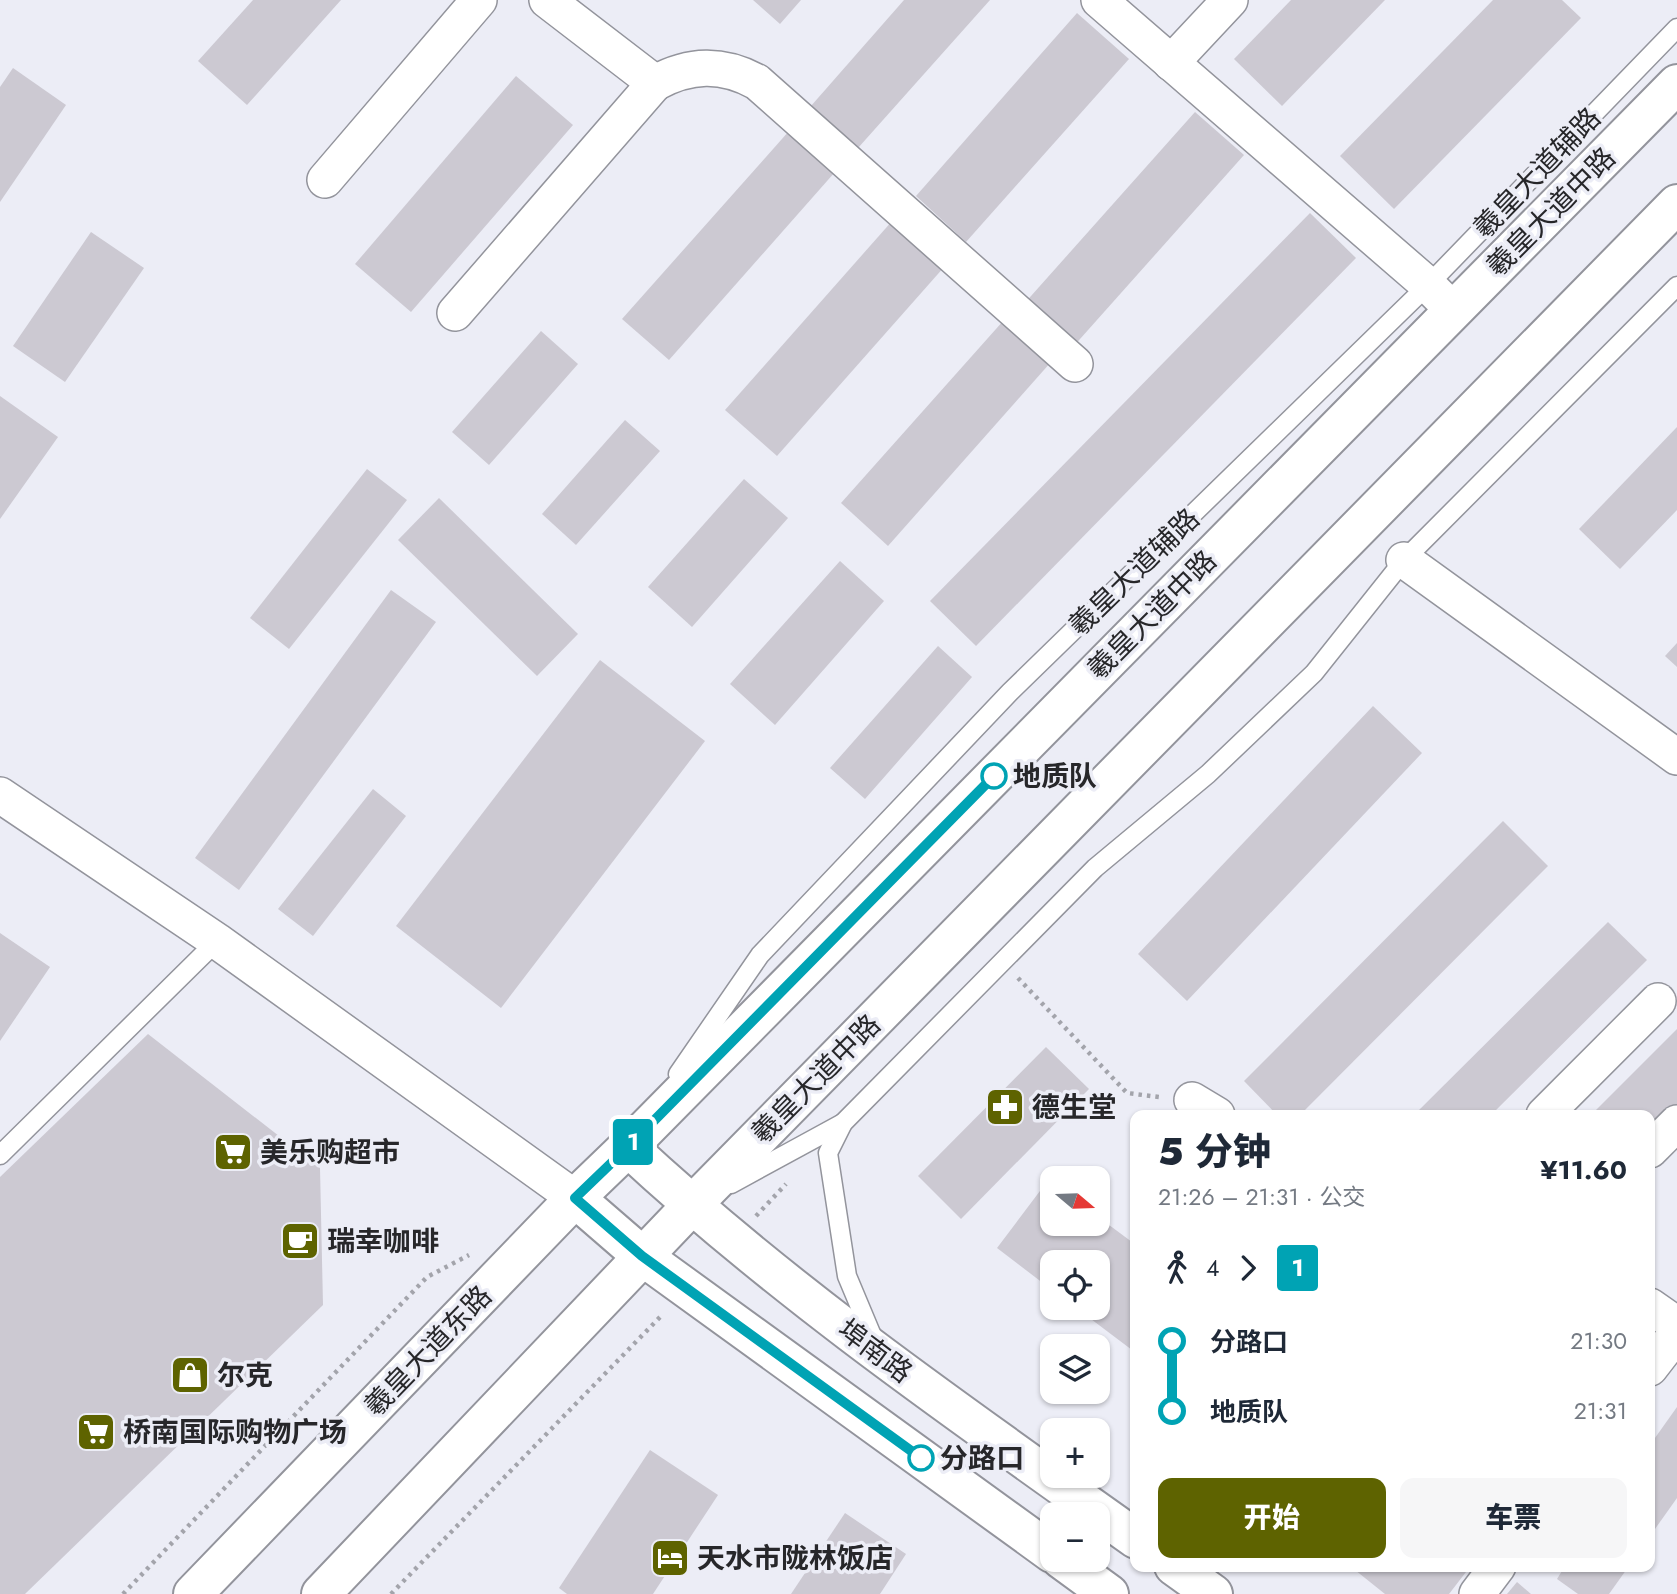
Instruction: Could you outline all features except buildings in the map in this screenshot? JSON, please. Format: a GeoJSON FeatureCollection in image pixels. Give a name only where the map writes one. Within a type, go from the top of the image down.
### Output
{"type":"FeatureCollection","features":[{"type":"Feature","properties":{"kind":"main road","name":"羲皇大道中路"},"geometry":{"type":"LineString","coordinates":[[575,1198],[628,1147],[1441,298],[1677,84]]}},
{"type":"Feature","properties":{"kind":"main road","name":"羲皇大道中路"},"geometry":{"type":"LineString","coordinates":[[642,1256],[1677,204]]}},
{"type":"Feature","properties":{"kind":"main road","name":"埠南路"},"geometry":{"type":"LineString","coordinates":[[628,1147],[691,1206],[881,1357],[1130,1535]]}},
{"type":"Feature","properties":{"kind":"main road"},"geometry":{"type":"LineString","coordinates":[[575,1198],[642,1256],[1040,1544]]}},
{"type":"Feature","properties":{"kind":"main road","name":"羲皇大道东路"},"geometry":{"type":"LineString","coordinates":[[193,1594],[575,1198]]}},
{"type":"Feature","properties":{"kind":"main road"},"geometry":{"type":"LineString","coordinates":[[321,1594],[642,1256]]}},
{"type":"Feature","properties":{"kind":"main road"},"geometry":{"type":"LineString","coordinates":[[1079,1572],[1109,1594]]}},
{"type":"Feature","properties":{"kind":"main road"},"geometry":{"type":"LineString","coordinates":[[1183,1572],[1213,1594]]}},
{"type":"Feature","properties":{"kind":"street"},"geometry":{"type":"LineString","coordinates":[[325,180],[480,0]]}},
{"type":"Feature","properties":{"kind":"street"},"geometry":{"type":"LineString","coordinates":[[547,0],[654,83]]}},
{"type":"Feature","properties":{"kind":"street"},"geometry":{"type":"LineString","coordinates":[[1099,0],[1441,298]]}},
{"type":"Feature","properties":{"kind":"street"},"geometry":{"type":"LineString","coordinates":[[1171,62],[1230,0]]}},
{"type":"Feature","properties":{"kind":"street"},"geometry":{"type":"LineString","coordinates":[[455,313],[654,83],[671,74],[709,67],[742,74],[757,82],[1075,364]]}},
{"type":"Feature","properties":{"kind":"street"},"geometry":{"type":"LineString","coordinates":[[1404,559],[1677,757]]}},
{"type":"Feature","properties":{"kind":"street"},"geometry":{"type":"LineString","coordinates":[[0,795],[217,941],[575,1198]]}},
{"type":"Feature","properties":{"kind":"street"},"geometry":{"type":"LineString","coordinates":[[1549,1110],[1658,1001]]}},
{"type":"Feature","properties":{"kind":"street"},"geometry":{"type":"LineString","coordinates":[[1655,1145],[1677,1122]]}},
{"type":"Feature","properties":{"kind":"street"},"geometry":{"type":"LineString","coordinates":[[1655,1310],[1677,1325]]}},
{"type":"Feature","properties":{"kind":"street"},"geometry":{"type":"LineString","coordinates":[[1655,1362],[1677,1333]]}},
{"type":"Feature","properties":{"kind":"street"},"geometry":{"type":"LineString","coordinates":[[1476,1594],[1493,1572]]}},
{"type":"Feature","properties":{"kind":"lane","name":"羲皇大道辅路"},"geometry":{"type":"LineString","coordinates":[[1441,298],[1677,28]]}},
{"type":"Feature","properties":{"kind":"lane"},"geometry":{"type":"LineString","coordinates":[[691,1206],[843,1123],[1095,868],[1208,774],[1314,673],[1404,559],[1677,286]]}},
{"type":"Feature","properties":{"kind":"lane"},"geometry":{"type":"LineString","coordinates":[[0,1155],[217,941]]}},
{"type":"Feature","properties":{"kind":"lane"},"geometry":{"type":"LineString","coordinates":[[843,1123],[828,1153],[847,1276],[881,1357]]}},
{"type":"Feature","properties":{"kind":"path"},"geometry":{"type":"LineString","coordinates":[[1002,961],[1126,1093],[1204,1108]]}},
{"type":"Feature","properties":{"kind":"path"},"geometry":{"type":"LineString","coordinates":[[734,1240],[788,1181]]}},
{"type":"Feature","properties":{"kind":"path"},"geometry":{"type":"LineString","coordinates":[[123,1594],[427,1277],[477,1251]]}},
{"type":"Feature","properties":{"kind":"path"},"geometry":{"type":"LineString","coordinates":[[391,1594],[687,1289]]}},
{"type":"Feature","properties":{"kind":"bus line","name":"1"},"geometry":{"type":"LineString","coordinates":[[921,1458],[642,1256],[575,1198],[994,776]]}},
{"type":"Feature","properties":{"kind":"place","name":"地质队"},"geometry":{"type":"Point","coordinates":[994,776]}},
{"type":"Feature","properties":{"kind":"place","name":"德生堂"},"geometry":{"type":"Point","coordinates":[1005,1107]}},
{"type":"Feature","properties":{"kind":"place","name":"美乐购超市"},"geometry":{"type":"Point","coordinates":[233,1152]}},
{"type":"Feature","properties":{"kind":"place","name":"瑞幸咖啡"},"geometry":{"type":"Point","coordinates":[300,1241]}},
{"type":"Feature","properties":{"kind":"place","name":"尔克"},"geometry":{"type":"Point","coordinates":[190,1375]}},
{"type":"Feature","properties":{"kind":"place","name":"桥南国际购物广场"},"geometry":{"type":"Point","coordinates":[96,1432]}},
{"type":"Feature","properties":{"kind":"place","name":"分路口"},"geometry":{"type":"Point","coordinates":[921,1458]}},
{"type":"Feature","properties":{"kind":"place","name":"天水市陇林饭店"},"geometry":{"type":"Point","coordinates":[670,1558]}}]}
